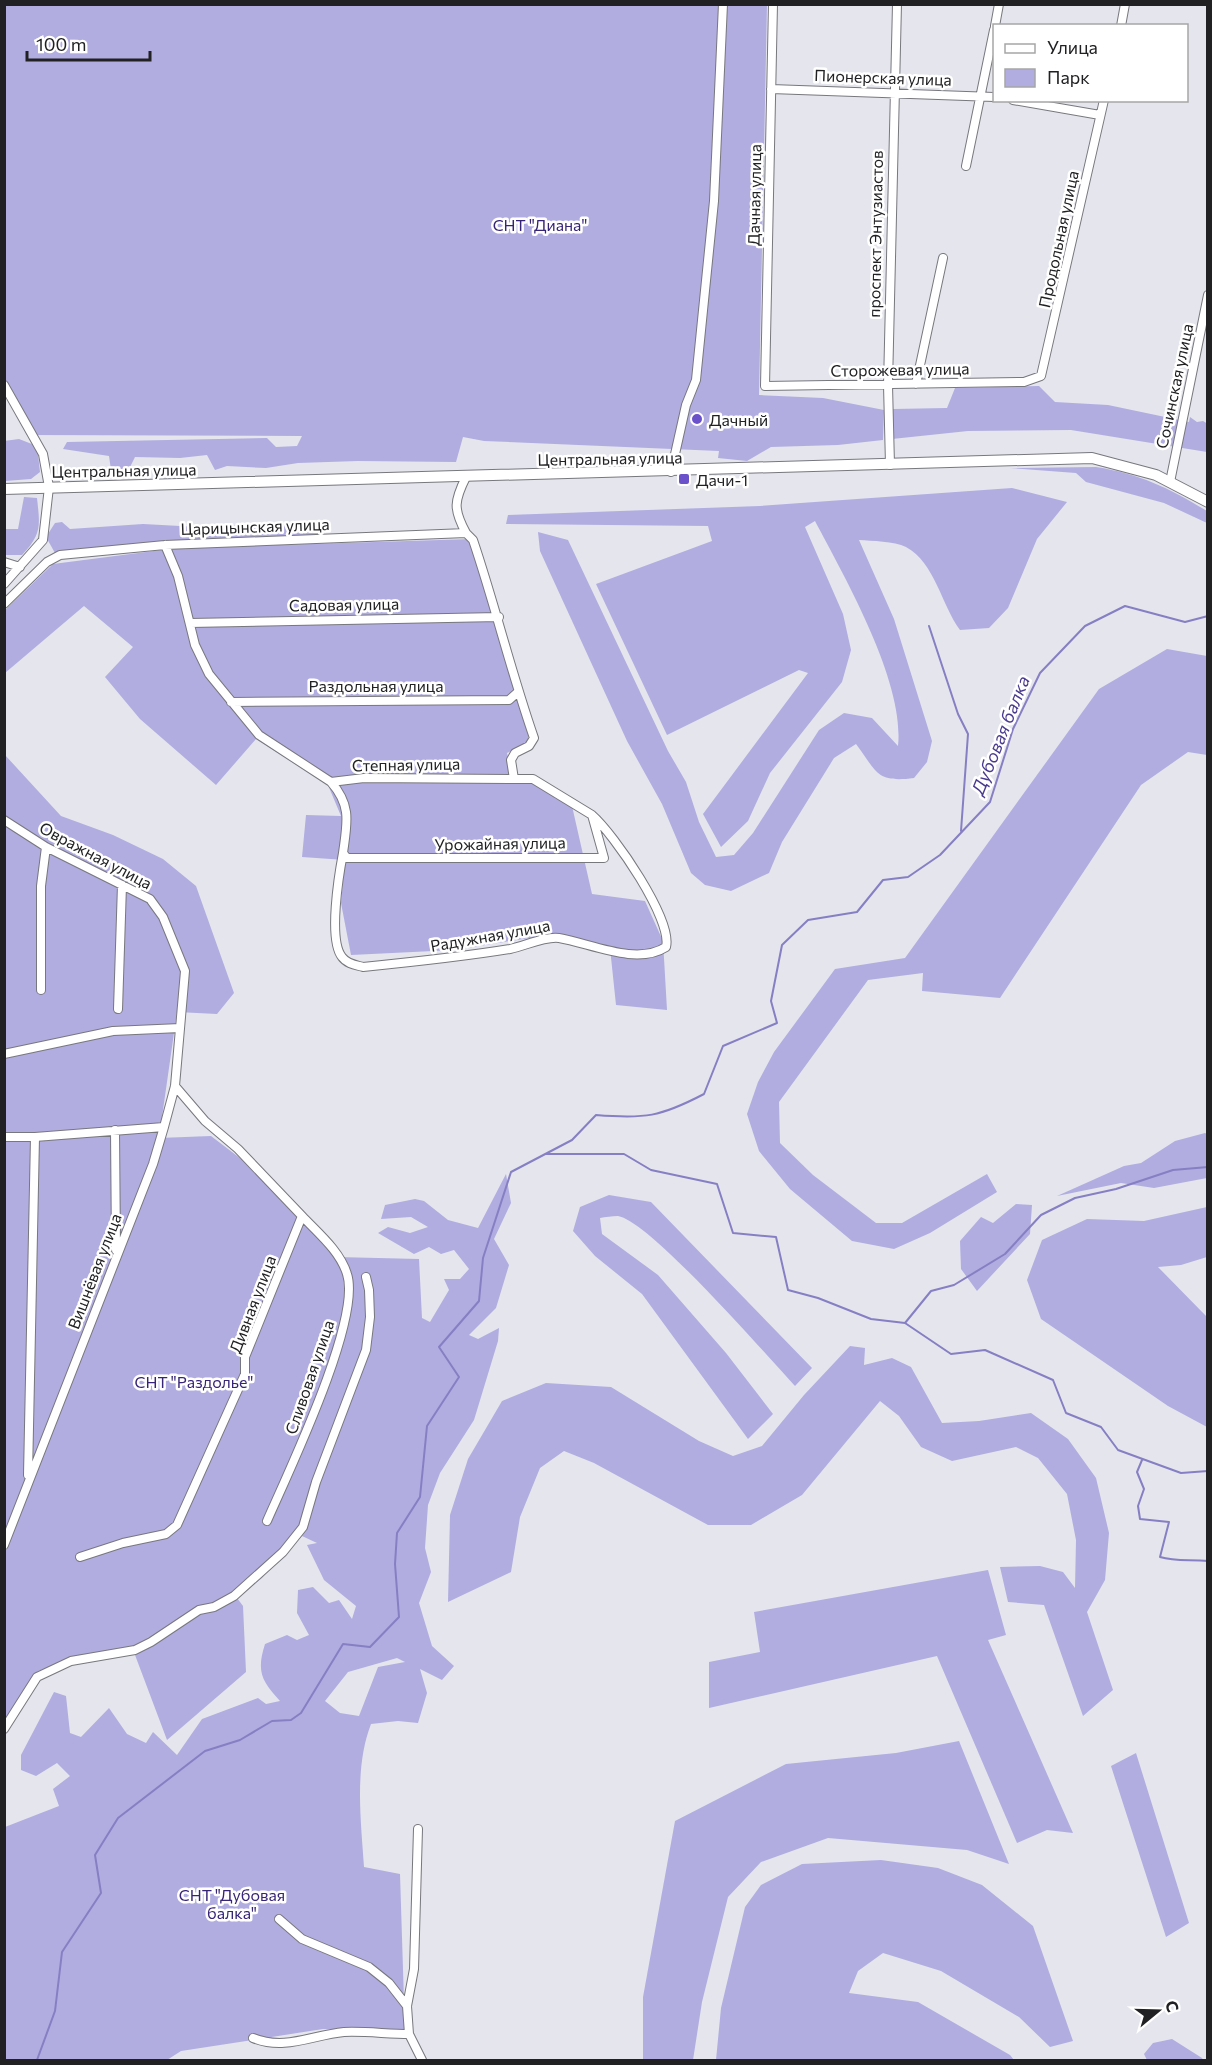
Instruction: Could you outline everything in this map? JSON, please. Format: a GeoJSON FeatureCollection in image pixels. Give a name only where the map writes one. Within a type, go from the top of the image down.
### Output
{"type":"FeatureCollection","features":[{"type":"Feature","properties":{"kind":"street"},"geometry":{"type":"LineString","coordinates":[[671,472],[686,405],[696,380],[714,201],[723,4]]}},
{"type":"Feature","properties":{"kind":"street","name":"Дачная улица"},"geometry":{"type":"LineString","coordinates":[[765,386],[773,4]]}},
{"type":"Feature","properties":{"kind":"street","name":"проспект Энтузиастов"},"geometry":{"type":"LineString","coordinates":[[890,465],[888,385],[893,92],[897,4]]}},
{"type":"Feature","properties":{"kind":"street"},"geometry":{"type":"LineString","coordinates":[[995,24],[999,4]]}},
{"type":"Feature","properties":{"kind":"street"},"geometry":{"type":"LineString","coordinates":[[1121,24],[1125,4]]}},
{"type":"Feature","properties":{"kind":"street"},"geometry":{"type":"LineString","coordinates":[[966,166],[993,35]]}},
{"type":"Feature","properties":{"kind":"street","name":"Пионерская улица"},"geometry":{"type":"LineString","coordinates":[[771,89],[993,97]]}},
{"type":"Feature","properties":{"kind":"street"},"geometry":{"type":"LineString","coordinates":[[1025,102],[1100,115]]}},
{"type":"Feature","properties":{"kind":"street","name":"Продольная улица"},"geometry":{"type":"LineString","coordinates":[[1035,380],[1041,376],[1045,366],[1103,102]]}},
{"type":"Feature","properties":{"kind":"street"},"geometry":{"type":"LineString","coordinates":[[916,384],[943,258]]}},
{"type":"Feature","properties":{"kind":"street","name":"Сочинская улица"},"geometry":{"type":"LineString","coordinates":[[1170,482],[1208,295]]}},
{"type":"Feature","properties":{"kind":"street","name":"Сторожевая улица"},"geometry":{"type":"LineString","coordinates":[[765,386],[1035,380]]}},
{"type":"Feature","properties":{"kind":"street"},"geometry":{"type":"LineString","coordinates":[[4,386],[43,454],[50,487],[43,540],[4,585]]}},
{"type":"Feature","properties":{"kind":"street","name":"Центральная улица"},"geometry":{"type":"LineString","coordinates":[[4,489],[671,472],[1092,458],[1156,475],[1208,502]]}},
{"type":"Feature","properties":{"kind":"street"},"geometry":{"type":"LineString","coordinates":[[466,477],[457,496],[456,514],[466,533],[473,540],[499,617],[518,692],[534,738],[529,746],[514,753],[511,760],[514,778],[533,779],[592,815]]}},
{"type":"Feature","properties":{"kind":"street","name":"Царицынская улица"},"geometry":{"type":"LineString","coordinates":[[4,604],[46,562],[60,555],[165,545],[466,533]]}},
{"type":"Feature","properties":{"kind":"street","name":"Степная улица"},"geometry":{"type":"LineString","coordinates":[[165,545],[178,576],[195,645],[209,674],[259,735],[331,783],[364,778],[514,778]]}},
{"type":"Feature","properties":{"kind":"street"},"geometry":{"type":"LineString","coordinates":[[4,562],[20,567]]}},
{"type":"Feature","properties":{"kind":"street","name":"Садовая улица"},"geometry":{"type":"LineString","coordinates":[[189,623],[499,617]]}},
{"type":"Feature","properties":{"kind":"street","name":"Раздольная улица"},"geometry":{"type":"LineString","coordinates":[[231,702],[509,700],[518,692]]}},
{"type":"Feature","properties":{"kind":"street"},"geometry":{"type":"LineString","coordinates":[[331,783],[343,797],[347,816],[343,853]]}},
{"type":"Feature","properties":{"kind":"street","name":"Радужная улица"},"geometry":{"type":"LineString","coordinates":[[343,853],[335,908],[338,948],[342,958],[351,964],[363,967],[448,959],[516,948],[557,937],[608,952],[658,952],[666,947],[668,939],[665,925],[613,837],[592,815]]}},
{"type":"Feature","properties":{"kind":"street","name":"Урожайная улица"},"geometry":{"type":"LineString","coordinates":[[343,853],[347,858],[358,859],[604,858],[592,815]]}},
{"type":"Feature","properties":{"kind":"street","name":"Овражная улица"},"geometry":{"type":"LineString","coordinates":[[4,820],[46,847],[150,899],[163,917],[176,943],[185,971],[175,1086]]}},
{"type":"Feature","properties":{"kind":"street"},"geometry":{"type":"LineString","coordinates":[[41,990],[41,886],[46,847]]}},
{"type":"Feature","properties":{"kind":"street"},"geometry":{"type":"LineString","coordinates":[[118,1009],[122,885]]}},
{"type":"Feature","properties":{"kind":"street"},"geometry":{"type":"LineString","coordinates":[[4,1054],[112,1031],[180,1028]]}},
{"type":"Feature","properties":{"kind":"street"},"geometry":{"type":"LineString","coordinates":[[175,1086],[205,1121],[238,1149],[303,1216]]}},
{"type":"Feature","properties":{"kind":"street","name":"Вишнёвая улица"},"geometry":{"type":"LineString","coordinates":[[4,1545],[153,1164],[175,1086]]}},
{"type":"Feature","properties":{"kind":"street"},"geometry":{"type":"LineString","coordinates":[[4,1137],[35,1137],[164,1127]]}},
{"type":"Feature","properties":{"kind":"street"},"geometry":{"type":"LineString","coordinates":[[116,1130],[117,1253]]}},
{"type":"Feature","properties":{"kind":"street"},"geometry":{"type":"LineString","coordinates":[[28,1481],[35,1137]]}},
{"type":"Feature","properties":{"kind":"street","name":"Сливовая улица"},"geometry":{"type":"LineString","coordinates":[[267,1521],[295,1460],[331,1366],[348,1304],[348,1275],[337,1254],[303,1216]]}},
{"type":"Feature","properties":{"kind":"street","name":"Дивная улица"},"geometry":{"type":"LineString","coordinates":[[80,1557],[123,1543],[166,1534],[177,1525],[244,1374],[245,1357],[303,1216]]}},
{"type":"Feature","properties":{"kind":"street"},"geometry":{"type":"LineString","coordinates":[[4,1729],[37,1677],[71,1661],[135,1650],[151,1642],[199,1610],[214,1606],[234,1596],[283,1552],[303,1527],[316,1482],[366,1350],[370,1317],[366,1277]]}},
{"type":"Feature","properties":{"kind":"street"},"geometry":{"type":"LineString","coordinates":[[418,1829],[414,1969],[407,2006],[409,2034],[422,2061]]}},
{"type":"Feature","properties":{"kind":"street"},"geometry":{"type":"LineString","coordinates":[[279,1919],[302,1939],[369,1967],[389,1983],[407,2006]]}},
{"type":"Feature","properties":{"kind":"street"},"geometry":{"type":"LineString","coordinates":[[253,2038],[278,2044],[300,2043],[345,2032],[409,2034]]}},
{"type":"Feature","properties":{"kind":"green space","name":"СНТ \"Диана\""},"geometry":{"type":"Polygon","coordinates":[[[4,5],[767,5],[759,395],[823,398],[884,410],[883,440],[838,445],[771,447],[747,461],[718,458],[719,451],[484,441],[463,437],[456,462],[358,461],[298,463],[266,468],[227,466],[215,470],[207,455],[180,458],[135,457],[129,469],[111,470],[109,456],[63,449],[67,442],[267,438],[276,447],[297,446],[302,436],[27,435],[5,394],[4,5]]]}},
{"type":"Feature","properties":{"kind":"green space"},"geometry":{"type":"Polygon","coordinates":[[[1039,386],[1055,402],[1108,405],[1189,422],[1190,417],[1197,422],[1203,421],[1208,424],[1207,452],[1071,430],[968,431],[892,439],[893,409],[947,408],[955,388],[1039,386]]]}},
{"type":"Feature","properties":{"kind":"green space"},"geometry":{"type":"Polygon","coordinates":[[[19,439],[37,446],[40,472],[31,479],[5,481],[4,441],[19,439]]]}},
{"type":"Feature","properties":{"kind":"green space"},"geometry":{"type":"Polygon","coordinates":[[[1096,467],[1140,478],[1180,495],[1207,511],[1207,523],[1164,503],[1086,482],[1076,473],[1010,468],[1096,467]]]}},
{"type":"Feature","properties":{"kind":"green space"},"geometry":{"type":"Polygon","coordinates":[[[1012,488],[1067,502],[1037,539],[1008,608],[989,628],[960,630],[931,573],[916,554],[906,547],[889,542],[859,540],[894,619],[932,741],[927,762],[914,778],[892,779],[879,773],[856,744],[834,758],[782,842],[769,873],[731,891],[705,885],[691,873],[662,804],[627,741],[540,551],[538,532],[568,540],[668,751],[686,782],[699,822],[716,857],[734,855],[753,833],[819,730],[844,713],[872,718],[898,746],[898,720],[883,662],[856,600],[815,521],[805,527],[843,614],[851,650],[842,682],[770,773],[748,821],[721,847],[703,814],[808,673],[799,670],[667,735],[596,584],[712,541],[708,526],[506,524],[508,515],[760,506],[1012,488]]]}},
{"type":"Feature","properties":{"kind":"green space"},"geometry":{"type":"Polygon","coordinates":[[[24,497],[37,498],[38,529],[33,541],[22,555],[5,555],[5,529],[18,529],[24,497]]]}},
{"type":"Feature","properties":{"kind":"green space"},"geometry":{"type":"Polygon","coordinates":[[[62,522],[70,529],[143,524],[199,527],[297,523],[322,531],[314,538],[55,553],[46,537],[55,523],[62,522]]]}},
{"type":"Feature","properties":{"kind":"green space"},"geometry":{"type":"Polygon","coordinates":[[[472,539],[530,742],[507,753],[514,782],[538,783],[555,798],[572,806],[592,894],[645,901],[663,941],[667,1010],[616,1005],[610,948],[542,936],[454,950],[351,955],[341,903],[345,860],[302,857],[306,815],[341,816],[328,785],[256,739],[216,785],[140,719],[105,677],[133,647],[84,606],[5,673],[5,610],[53,564],[177,548],[472,539]]]}},
{"type":"Feature","properties":{"kind":"green space"},"geometry":{"type":"Polygon","coordinates":[[[1167,649],[1207,656],[1207,755],[1188,752],[1141,785],[1000,998],[922,991],[923,973],[868,980],[779,1102],[780,1143],[813,1175],[876,1223],[902,1223],[987,1174],[997,1192],[930,1233],[894,1249],[852,1241],[790,1189],[759,1151],[747,1114],[758,1082],[774,1052],[835,969],[905,958],[1099,689],[1167,649]]]}},
{"type":"Feature","properties":{"kind":"green space"},"geometry":{"type":"Polygon","coordinates":[[[5,755],[61,816],[113,835],[163,859],[196,886],[234,993],[217,1014],[177,1012],[159,1138],[211,1136],[249,1165],[337,1257],[419,1259],[422,1318],[430,1322],[449,1290],[444,1279],[460,1279],[469,1269],[454,1250],[441,1254],[429,1247],[414,1254],[378,1233],[388,1227],[410,1233],[428,1227],[411,1217],[381,1219],[385,1205],[415,1199],[424,1201],[448,1220],[478,1228],[506,1174],[511,1203],[494,1239],[509,1265],[496,1308],[469,1335],[478,1339],[499,1328],[498,1341],[474,1420],[440,1473],[428,1505],[425,1548],[431,1572],[419,1603],[432,1646],[454,1666],[442,1680],[420,1669],[427,1693],[418,1723],[398,1721],[371,1724],[362,1758],[360,1813],[364,1867],[400,1874],[405,2033],[323,2029],[181,2051],[167,2060],[5,2060],[5,1827],[59,1806],[53,1789],[70,1776],[57,1763],[36,1776],[21,1770],[21,1755],[54,1692],[66,1696],[70,1733],[81,1737],[109,1708],[127,1734],[146,1743],[153,1732],[177,1755],[202,1719],[258,1698],[266,1704],[280,1701],[262,1676],[262,1654],[265,1644],[287,1635],[297,1640],[309,1635],[297,1613],[298,1590],[313,1587],[329,1603],[339,1600],[352,1619],[356,1606],[324,1580],[307,1545],[317,1543],[302,1536],[262,1578],[237,1598],[243,1606],[246,1672],[167,1740],[132,1647],[73,1658],[38,1671],[5,1722],[5,755]],[[397,1658],[348,1672],[325,1701],[340,1713],[359,1716],[378,1667],[405,1662],[397,1658]]]}},
{"type":"Feature","properties":{"kind":"green space"},"geometry":{"type":"Polygon","coordinates":[[[1207,1134],[1207,1178],[1154,1188],[1121,1183],[1057,1196],[1124,1166],[1141,1163],[1175,1141],[1207,1134]]]}},
{"type":"Feature","properties":{"kind":"green space"},"geometry":{"type":"Polygon","coordinates":[[[609,1195],[651,1202],[812,1368],[795,1386],[681,1264],[655,1241],[634,1224],[618,1216],[600,1218],[602,1234],[658,1275],[726,1353],[773,1414],[748,1439],[642,1294],[595,1256],[573,1231],[580,1207],[609,1195]]]}},
{"type":"Feature","properties":{"kind":"green space"},"geometry":{"type":"Polygon","coordinates":[[[1016,1204],[1032,1205],[1030,1234],[977,1291],[961,1269],[960,1241],[981,1217],[993,1223],[1016,1204]]]}},
{"type":"Feature","properties":{"kind":"green space"},"geometry":{"type":"Polygon","coordinates":[[[1207,1207],[1207,1257],[1181,1265],[1158,1267],[1207,1317],[1207,1427],[1168,1406],[1041,1319],[1027,1280],[1042,1240],[1087,1219],[1144,1221],[1207,1207]]]}},
{"type":"Feature","properties":{"kind":"green space"},"geometry":{"type":"Polygon","coordinates":[[[850,1346],[865,1348],[864,1365],[892,1358],[911,1367],[942,1423],[979,1421],[1031,1413],[1068,1439],[1096,1478],[1109,1533],[1105,1580],[1087,1612],[1113,1690],[1083,1716],[1044,1605],[1008,1602],[1000,1567],[1040,1566],[1063,1572],[1075,1588],[1076,1540],[1067,1494],[1038,1458],[1016,1447],[952,1461],[921,1447],[899,1416],[880,1401],[802,1495],[751,1525],[708,1525],[594,1463],[564,1451],[540,1468],[520,1517],[511,1572],[448,1602],[450,1515],[468,1459],[502,1401],[546,1383],[611,1387],[699,1441],[733,1456],[762,1446],[804,1395],[850,1346]]]}},
{"type":"Feature","properties":{"kind":"green space"},"geometry":{"type":"Polygon","coordinates":[[[988,1570],[1006,1635],[988,1640],[1073,1833],[1047,1830],[1017,1843],[937,1656],[709,1708],[709,1662],[760,1652],[754,1612],[988,1570]]]}},
{"type":"Feature","properties":{"kind":"green space"},"geometry":{"type":"Polygon","coordinates":[[[959,1741],[1009,1864],[967,1850],[828,1838],[761,1862],[728,1897],[702,2002],[693,2060],[643,2060],[643,1997],[675,1821],[786,1764],[896,1753],[959,1741]]]}},
{"type":"Feature","properties":{"kind":"green space"},"geometry":{"type":"Polygon","coordinates":[[[1136,1753],[1189,1923],[1166,1937],[1111,1766],[1136,1753]]]}},
{"type":"Feature","properties":{"kind":"green space"},"geometry":{"type":"Polygon","coordinates":[[[881,1860],[938,1868],[982,1885],[1033,1926],[1073,2041],[1050,2047],[1019,2017],[941,1971],[883,1953],[858,1971],[849,1993],[918,2002],[1010,2055],[1014,2060],[716,2060],[721,2008],[745,1907],[761,1885],[802,1864],[881,1860]]]}},
{"type":"Feature","properties":{"kind":"green space"},"geometry":{"type":"Polygon","coordinates":[[[1172,2039],[1203,2060],[1147,2060],[1144,2054],[1153,2043],[1172,2039]]]}},
{"type":"Feature","properties":{"kind":"waterway","name":"Дубовая балка"},"geometry":{"type":"LineString","coordinates":[[37,2060],[55,2011],[62,1952],[101,1893],[95,1855],[118,1818],[205,1751],[240,1740],[272,1721],[291,1720],[301,1713],[343,1644],[370,1647],[399,1617],[395,1564],[397,1533],[420,1497],[427,1426],[459,1377],[439,1347],[479,1301],[483,1258],[511,1172],[572,1140],[596,1115],[627,1117],[652,1115],[675,1108],[704,1094],[723,1046],[777,1023],[771,1001],[782,945],[808,920],[857,912],[883,880],[908,877],[940,855],[990,802],[1013,729],[1040,673],[1085,626],[1125,606],[1185,622],[1208,616]]}},
{"type":"Feature","properties":{"kind":"waterway"},"geometry":{"type":"LineString","coordinates":[[929,626],[958,714],[968,734],[961,831]]}},
{"type":"Feature","properties":{"kind":"waterway"},"geometry":{"type":"LineString","coordinates":[[546,1154],[624,1154],[651,1170],[717,1184],[733,1233],[776,1237],[788,1290],[818,1298],[871,1319],[905,1323],[931,1291],[954,1285],[1005,1254],[1041,1215],[1075,1198],[1116,1189],[1173,1170],[1208,1167]]}},
{"type":"Feature","properties":{"kind":"waterway"},"geometry":{"type":"LineString","coordinates":[[905,1323],[951,1354],[985,1350],[1053,1380],[1066,1413],[1101,1427],[1118,1450],[1181,1473],[1208,1471]]}},
{"type":"Feature","properties":{"kind":"waterway"},"geometry":{"type":"LineString","coordinates":[[1142,1460],[1137,1472],[1144,1489],[1138,1506],[1140,1519],[1169,1522],[1160,1557],[1208,1561]]}},
{"type":"Feature","properties":{"kind":"place","name":"Дачный"},"geometry":{"type":"Point","coordinates":[697,419]}},
{"type":"Feature","properties":{"kind":"place","name":"Дачи-1"},"geometry":{"type":"Point","coordinates":[684,479]}},
{"type":"Feature","properties":{"kind":"park label","name":"СНТ \"Раздолье\""},"geometry":{"type":"Point","coordinates":[194,1381]}},
{"type":"Feature","properties":{"kind":"park label","name":"СНТ \"Дубовая балка\""},"geometry":{"type":"Point","coordinates":[232,1903]}}]}
